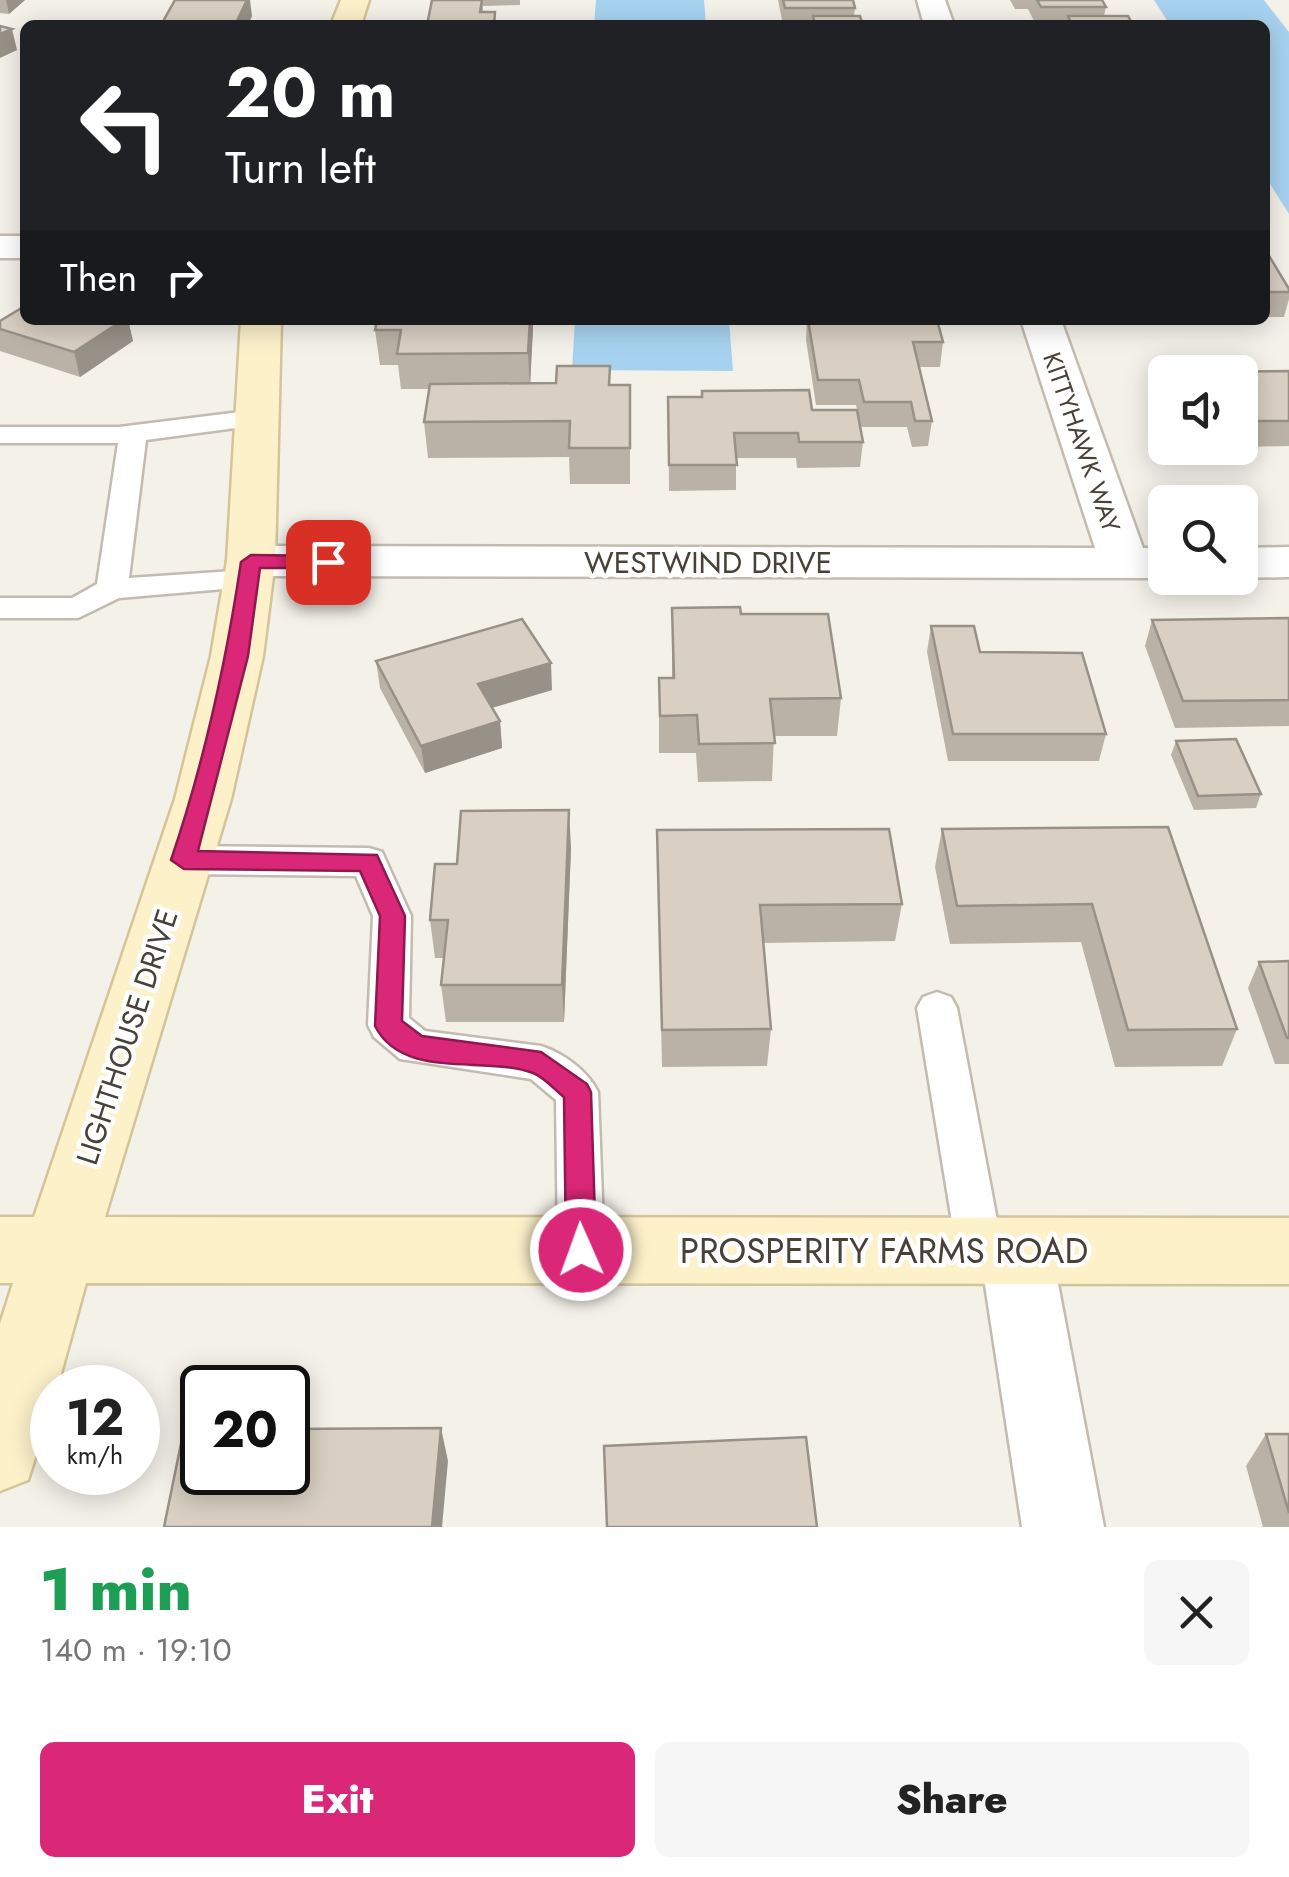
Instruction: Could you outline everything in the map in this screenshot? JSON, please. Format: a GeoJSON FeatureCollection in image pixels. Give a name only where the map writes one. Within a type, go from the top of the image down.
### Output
{"type":"FeatureCollection","features":[{"type":"Feature","properties":{"kind":"street","name":"LIGHTHOUSE DRIVE"},"geometry":{"type":"LineString","coordinates":[[0,1452],[29,1250],[184,860],[204,800],[233,674],[250,570],[261,325]]}},
{"type":"Feature","properties":{"kind":"street","name":"KITTYHAWK WAY"},"geometry":{"type":"LineString","coordinates":[[1043,325],[1144,563]]}},
{"type":"Feature","properties":{"kind":"street"},"geometry":{"type":"LineString","coordinates":[[1258,563],[1289,562]]}},
{"type":"Feature","properties":{"kind":"street","name":"WESTWIND DRIVE"},"geometry":{"type":"LineString","coordinates":[[250,570],[1144,563]]}},
{"type":"Feature","properties":{"kind":"street","name":"PROSPERITY FARMS ROAD"},"geometry":{"type":"LineString","coordinates":[[29,1250],[1289,1252]]}},
{"type":"Feature","properties":{"kind":"street"},"geometry":{"type":"LineString","coordinates":[[998,1252],[1063,1527]]}},
{"type":"Feature","properties":{"kind":"lane"},"geometry":{"type":"LineString","coordinates":[[0,435],[133,433],[256,418]]}},
{"type":"Feature","properties":{"kind":"lane"},"geometry":{"type":"LineString","coordinates":[[112,588],[133,433]]}},
{"type":"Feature","properties":{"kind":"lane"},"geometry":{"type":"LineString","coordinates":[[0,608],[78,608],[112,588],[250,570]]}},
{"type":"Feature","properties":{"kind":"lane"},"geometry":{"type":"LineString","coordinates":[[184,860],[368,862],[392,916],[388,1026],[416,1046],[541,1063],[577,1092],[581,1250]]}},
{"type":"Feature","properties":{"kind":"lane"},"geometry":{"type":"LineString","coordinates":[[936,1008],[998,1252]]}},
{"type":"Feature","properties":{"kind":"water"},"geometry":{"type":"Polygon","coordinates":[[[596,0],[704,0],[706,20],[594,20],[596,0]]]}},
{"type":"Feature","properties":{"kind":"water"},"geometry":{"type":"Polygon","coordinates":[[[1154,0],[1264,0],[1289,32],[1289,214],[1270,184],[1270,20],[1167,20],[1154,0]]]}},
{"type":"Feature","properties":{"kind":"water"},"geometry":{"type":"Polygon","coordinates":[[[575,325],[729,325],[733,371],[572,370],[575,325]]]}},
{"type":"Feature","properties":{"kind":"building"},"geometry":{"type":"Polygon","coordinates":[[[175,0],[247,0],[237,20],[164,20],[175,0]]]}},
{"type":"Feature","properties":{"kind":"building"},"geometry":{"type":"Polygon","coordinates":[[[432,0],[482,0],[480,12],[495,12],[494,20],[428,20],[432,0]]]}},
{"type":"Feature","properties":{"kind":"building"},"geometry":{"type":"Polygon","coordinates":[[[783,0],[853,0],[855,8],[785,8],[783,0]]]}},
{"type":"Feature","properties":{"kind":"building"},"geometry":{"type":"Polygon","coordinates":[[[1037,0],[1102,0],[1106,7],[1041,7],[1037,0]]]}},
{"type":"Feature","properties":{"kind":"building"},"geometry":{"type":"Polygon","coordinates":[[[813,16],[860,16],[861,20],[814,20],[813,16]]]}},
{"type":"Feature","properties":{"kind":"building"},"geometry":{"type":"Polygon","coordinates":[[[1068,16],[1128,16],[1130,20],[1070,20],[1068,16]]]}},
{"type":"Feature","properties":{"kind":"building"},"geometry":{"type":"Polygon","coordinates":[[[1270,257],[1289,289],[1270,292],[1270,257]]]}},
{"type":"Feature","properties":{"kind":"building"},"geometry":{"type":"Polygon","coordinates":[[[20,309],[20,325],[115,325],[74,352],[0,329],[0,321],[20,309]]]}},
{"type":"Feature","properties":{"kind":"building"},"geometry":{"type":"Polygon","coordinates":[[[376,325],[530,325],[528,353],[397,354],[401,330],[375,330],[376,325]]]}},
{"type":"Feature","properties":{"kind":"building"},"geometry":{"type":"Polygon","coordinates":[[[809,325],[938,325],[943,342],[913,342],[932,421],[915,421],[911,402],[864,402],[859,380],[818,380],[809,325]]]}},
{"type":"Feature","properties":{"kind":"building"},"geometry":{"type":"Polygon","coordinates":[[[557,366],[610,366],[609,385],[630,385],[630,448],[569,448],[570,421],[424,422],[430,384],[556,383],[557,366]]]}},
{"type":"Feature","properties":{"kind":"building"},"geometry":{"type":"Polygon","coordinates":[[[1258,371],[1289,371],[1289,421],[1258,421],[1258,371]]]}},
{"type":"Feature","properties":{"kind":"building"},"geometry":{"type":"Polygon","coordinates":[[[809,390],[812,410],[857,410],[863,442],[799,442],[798,433],[734,433],[737,465],[669,465],[668,397],[702,397],[702,391],[809,390]]]}},
{"type":"Feature","properties":{"kind":"building"},"geometry":{"type":"Polygon","coordinates":[[[740,607],[741,614],[828,614],[841,698],[770,699],[775,743],[699,744],[697,715],[660,716],[659,678],[674,678],[672,608],[740,607]]]}},
{"type":"Feature","properties":{"kind":"building"},"geometry":{"type":"Polygon","coordinates":[[[1289,618],[1289,700],[1183,701],[1152,620],[1289,618]]]}},
{"type":"Feature","properties":{"kind":"building"},"geometry":{"type":"Polygon","coordinates":[[[522,619],[551,663],[478,684],[500,721],[421,746],[376,661],[522,619]]]}},
{"type":"Feature","properties":{"kind":"building"},"geometry":{"type":"Polygon","coordinates":[[[931,626],[974,626],[980,652],[1082,653],[1106,734],[953,734],[931,626]]]}},
{"type":"Feature","properties":{"kind":"building"},"geometry":{"type":"Polygon","coordinates":[[[1236,739],[1261,794],[1198,796],[1176,741],[1236,739]]]}},
{"type":"Feature","properties":{"kind":"building"},"geometry":{"type":"Polygon","coordinates":[[[569,810],[562,985],[441,985],[448,920],[430,920],[435,864],[457,864],[461,811],[569,810]]]}},
{"type":"Feature","properties":{"kind":"building"},"geometry":{"type":"Polygon","coordinates":[[[1168,827],[1237,1029],[1128,1030],[1092,904],[957,906],[942,829],[1168,827]]]}},
{"type":"Feature","properties":{"kind":"building"},"geometry":{"type":"Polygon","coordinates":[[[889,829],[902,904],[760,905],[771,1029],[662,1030],[657,830],[889,829]]]}},
{"type":"Feature","properties":{"kind":"building"},"geometry":{"type":"Polygon","coordinates":[[[1289,961],[1289,1038],[1287,1038],[1259,962],[1289,961]]]}},
{"type":"Feature","properties":{"kind":"building"},"geometry":{"type":"Polygon","coordinates":[[[441,1428],[432,1527],[164,1527],[180,1449],[180,1495],[310,1495],[310,1429],[441,1428]]]}},
{"type":"Feature","properties":{"kind":"building"},"geometry":{"type":"Polygon","coordinates":[[[1266,1434],[1289,1434],[1289,1513],[1266,1434]]]}},
{"type":"Feature","properties":{"kind":"building"},"geometry":{"type":"Polygon","coordinates":[[[806,1437],[817,1527],[607,1527],[604,1446],[806,1437]]]}},
{"type":"Feature","properties":{"kind":"route"},"geometry":{"type":"LineString","coordinates":[[328,562],[251,562],[237,656],[204,800],[184,860],[368,862],[392,916],[388,1026],[416,1046],[541,1063],[577,1092],[581,1250]]}}]}
